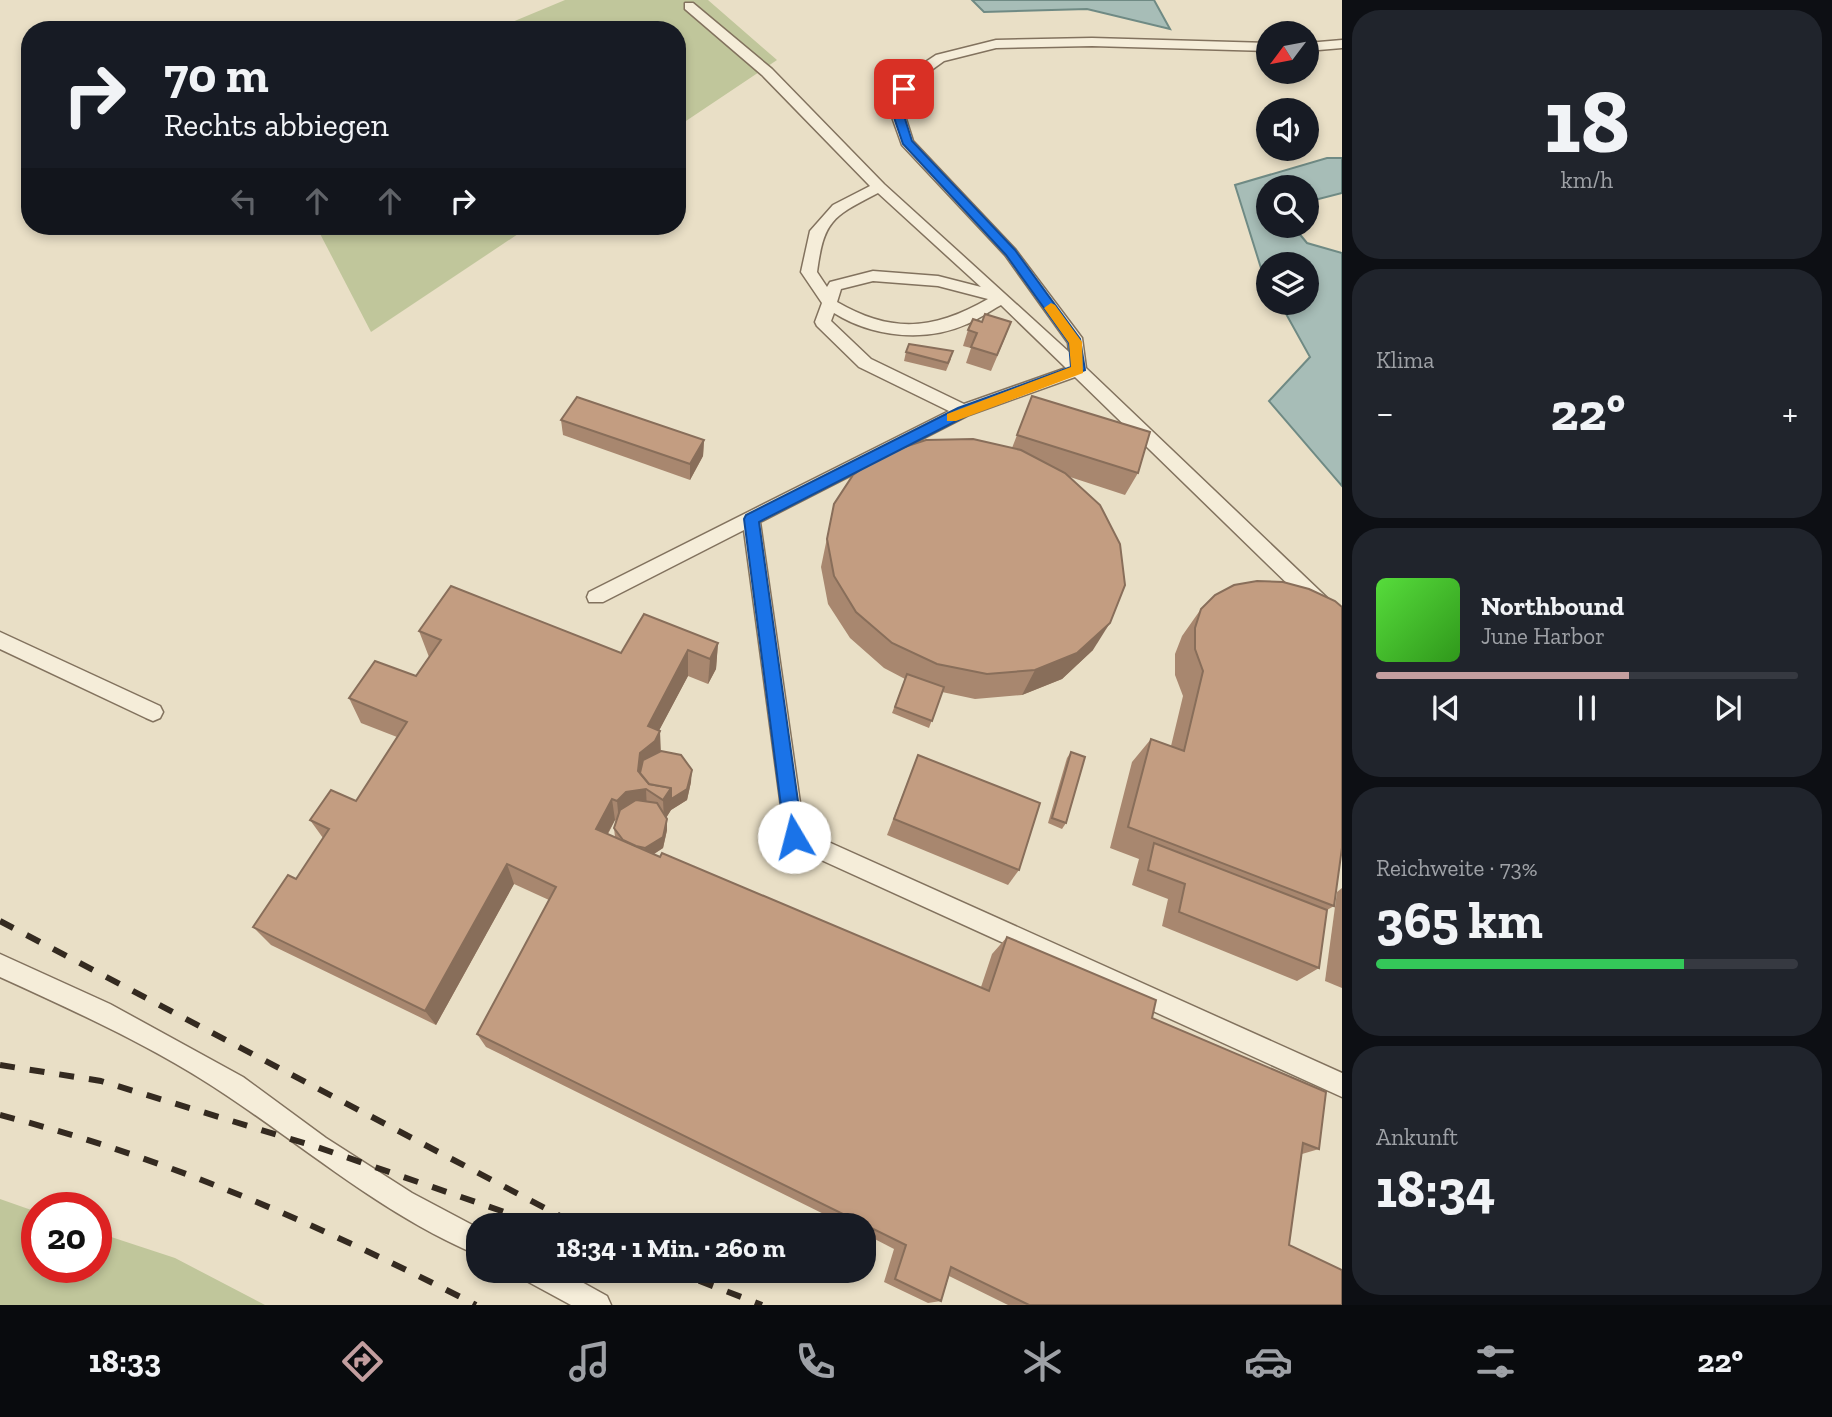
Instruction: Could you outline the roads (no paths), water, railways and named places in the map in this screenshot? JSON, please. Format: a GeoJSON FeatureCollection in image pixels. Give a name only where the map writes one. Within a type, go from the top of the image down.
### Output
{"type":"FeatureCollection","features":[{"type":"Feature","properties":{"kind":"lane"},"geometry":{"type":"LineString","coordinates":[[689,6],[767,72],[879,187],[1002,297],[1342,624]]}},
{"type":"Feature","properties":{"kind":"lane"},"geometry":{"type":"LineString","coordinates":[[1078,370],[1076,342],[1010,252],[907,142],[894,103],[914,76],[940,58],[996,44],[1091,42],[1256,47]]}},
{"type":"Feature","properties":{"kind":"lane"},"geometry":{"type":"LineString","coordinates":[[1320,46],[1342,44]]}},
{"type":"Feature","properties":{"kind":"lane"},"geometry":{"type":"LineString","coordinates":[[879,187],[838,208],[815,234],[809,272],[830,304],[855,319],[907,332],[961,321],[1002,297]]}},
{"type":"Feature","properties":{"kind":"lane"},"geometry":{"type":"LineString","coordinates":[[963,411],[865,363],[823,322],[835,286],[873,275],[938,281],[1002,297]]}},
{"type":"Feature","properties":{"kind":"lane"},"geometry":{"type":"LineString","coordinates":[[596,597],[963,411],[1078,370]]}},
{"type":"Feature","properties":{"kind":"lane"},"geometry":{"type":"LineString","coordinates":[[751,519],[794,837],[1342,1085]]}},
{"type":"Feature","properties":{"kind":"lane"},"geometry":{"type":"LineString","coordinates":[[0,640],[153,712]]}},
{"type":"Feature","properties":{"kind":"lane"},"geometry":{"type":"LineString","coordinates":[[0,965],[102,1012],[234,1086],[317,1147],[403,1202],[466,1236]]}},
{"type":"Feature","properties":{"kind":"lane"},"geometry":{"type":"LineString","coordinates":[[557,1283],[598,1305]]}},
{"type":"Feature","properties":{"kind":"water"},"geometry":{"type":"Polygon","coordinates":[[[972,0],[1154,0],[1170,29],[1087,9],[984,12],[972,0]]]}},
{"type":"Feature","properties":{"kind":"water"},"geometry":{"type":"Polygon","coordinates":[[[1342,158],[1342,193],[1319,199],[1319,175],[1269,175],[1319,161],[1342,158]]]}},
{"type":"Feature","properties":{"kind":"water"},"geometry":{"type":"Polygon","coordinates":[[[1256,179],[1256,238],[1303,238],[1307,243],[1342,253],[1342,486],[1269,401],[1310,357],[1287,315],[1319,315],[1319,252],[1256,252],[1235,185],[1256,179]]]}},
{"type":"Feature","properties":{"kind":"railway"},"geometry":{"type":"LineString","coordinates":[[0,921],[554,1213]]}},
{"type":"Feature","properties":{"kind":"railway"},"geometry":{"type":"LineString","coordinates":[[0,1065],[101,1081],[317,1147],[507,1213]]}},
{"type":"Feature","properties":{"kind":"railway"},"geometry":{"type":"LineString","coordinates":[[0,1115],[124,1152],[243,1196],[360,1248],[476,1305]]}},
{"type":"Feature","properties":{"kind":"railway"},"geometry":{"type":"LineString","coordinates":[[705,1283],[762,1305]]}}]}
